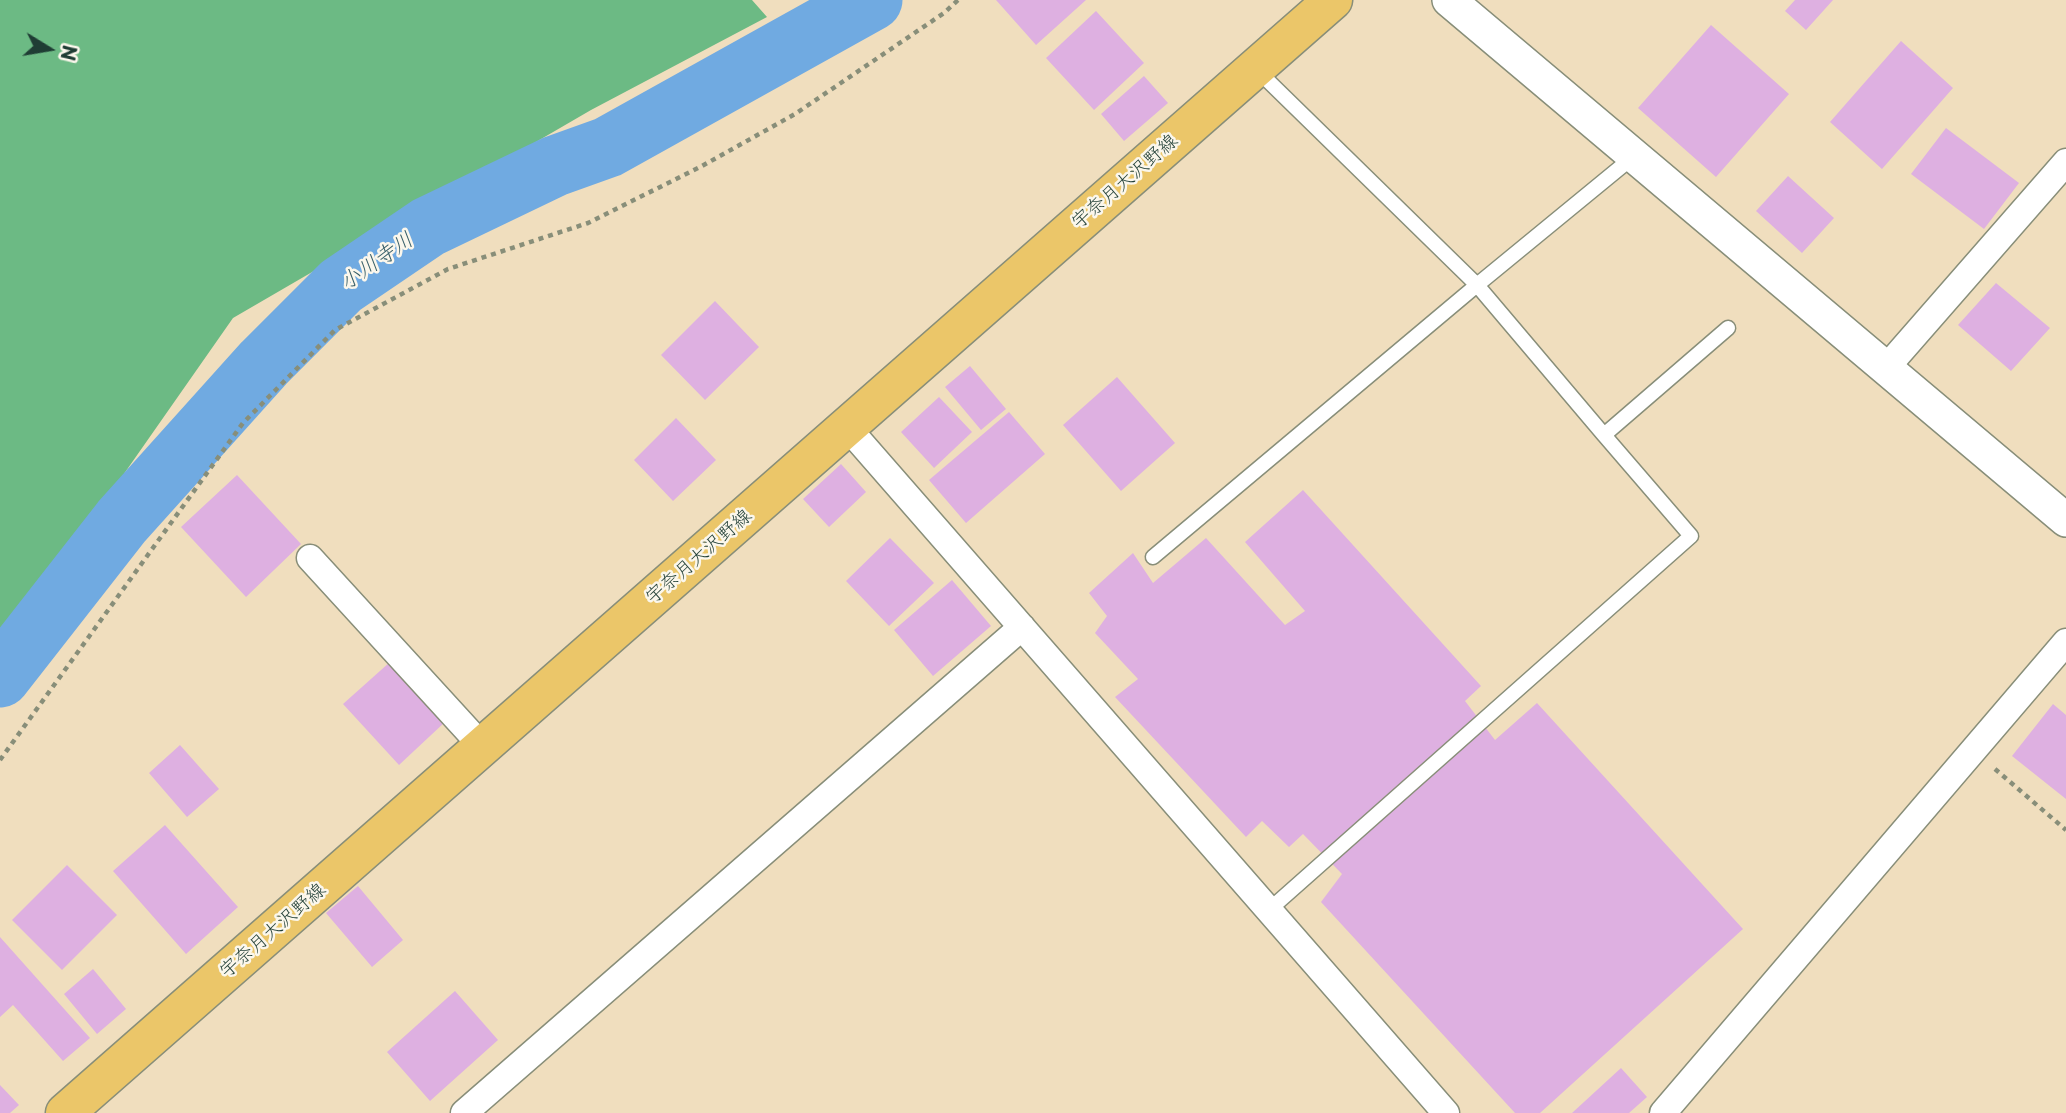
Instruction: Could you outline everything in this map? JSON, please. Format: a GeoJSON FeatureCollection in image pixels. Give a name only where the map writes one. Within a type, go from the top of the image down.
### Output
{"type":"FeatureCollection","features":[{"type":"Feature","properties":{"kind":"main road","name":"宇奈月大沢野線"},"geometry":{"type":"LineString","coordinates":[[65,1113],[1333,0]]}},
{"type":"Feature","properties":{"kind":"street"},"geometry":{"type":"LineString","coordinates":[[1448,0],[2066,520]]}},
{"type":"Feature","properties":{"kind":"street"},"geometry":{"type":"LineString","coordinates":[[1886,368],[2066,162]]}},
{"type":"Feature","properties":{"kind":"street"},"geometry":{"type":"LineString","coordinates":[[847,427],[1446,1113]]}},
{"type":"Feature","properties":{"kind":"street"},"geometry":{"type":"LineString","coordinates":[[310,558],[482,746]]}},
{"type":"Feature","properties":{"kind":"street"},"geometry":{"type":"LineString","coordinates":[[464,1113],[1022,627]]}},
{"type":"Feature","properties":{"kind":"street"},"geometry":{"type":"LineString","coordinates":[[1663,1113],[2066,642]]}},
{"type":"Feature","properties":{"kind":"lane"},"geometry":{"type":"LineString","coordinates":[[1255,68],[1477,285],[1691,536],[1269,911]]}},
{"type":"Feature","properties":{"kind":"lane"},"geometry":{"type":"LineString","coordinates":[[1153,557],[1633,158]]}},
{"type":"Feature","properties":{"kind":"lane"},"geometry":{"type":"LineString","coordinates":[[1604,435],[1728,328]]}},
{"type":"Feature","properties":{"kind":"path"},"geometry":{"type":"LineString","coordinates":[[0,760],[243,423],[335,330],[448,269],[588,223],[702,166],[795,114],[944,13],[958,0]]}},
{"type":"Feature","properties":{"kind":"path"},"geometry":{"type":"LineString","coordinates":[[1973,750],[2066,830]]}},
{"type":"Feature","properties":{"kind":"green space"},"geometry":{"type":"Polygon","coordinates":[[[0,0],[752,0],[767,17],[591,110],[233,318],[0,651],[0,0]]]}},
{"type":"Feature","properties":{"kind":"building"},"geometry":{"type":"Polygon","coordinates":[[[996,0],[1086,0],[1036,45],[996,0]]]}},
{"type":"Feature","properties":{"kind":"building"},"geometry":{"type":"Polygon","coordinates":[[[1795,0],[1833,0],[1806,30],[1785,11],[1795,0]]]}},
{"type":"Feature","properties":{"kind":"building"},"geometry":{"type":"Polygon","coordinates":[[[1096,11],[1144,63],[1094,110],[1046,58],[1096,11]]]}},
{"type":"Feature","properties":{"kind":"building"},"geometry":{"type":"Polygon","coordinates":[[[1711,25],[1789,94],[1716,177],[1638,108],[1711,25]]]}},
{"type":"Feature","properties":{"kind":"building"},"geometry":{"type":"Polygon","coordinates":[[[1901,41],[1953,88],[1882,169],[1830,122],[1901,41]]]}},
{"type":"Feature","properties":{"kind":"building"},"geometry":{"type":"Polygon","coordinates":[[[1144,76],[1168,103],[1124,141],[1101,114],[1144,76]]]}},
{"type":"Feature","properties":{"kind":"building"},"geometry":{"type":"Polygon","coordinates":[[[1946,128],[2019,183],[1984,229],[1911,174],[1946,128]]]}},
{"type":"Feature","properties":{"kind":"building"},"geometry":{"type":"Polygon","coordinates":[[[1788,176],[1834,218],[1802,253],[1756,211],[1788,176]]]}},
{"type":"Feature","properties":{"kind":"building"},"geometry":{"type":"Polygon","coordinates":[[[1996,283],[2050,328],[2011,371],[1958,325],[1996,283]]]}},
{"type":"Feature","properties":{"kind":"building"},"geometry":{"type":"Polygon","coordinates":[[[715,301],[759,347],[705,400],[661,355],[715,301]]]}},
{"type":"Feature","properties":{"kind":"building"},"geometry":{"type":"Polygon","coordinates":[[[970,366],[1006,409],[981,430],[945,387],[970,366]]]}},
{"type":"Feature","properties":{"kind":"building"},"geometry":{"type":"Polygon","coordinates":[[[1117,377],[1175,443],[1121,491],[1063,425],[1117,377]]]}},
{"type":"Feature","properties":{"kind":"building"},"geometry":{"type":"Polygon","coordinates":[[[939,397],[972,432],[934,468],[901,432],[939,397]]]}},
{"type":"Feature","properties":{"kind":"building"},"geometry":{"type":"Polygon","coordinates":[[[1009,412],[1045,454],[966,523],[929,480],[1009,412]]]}},
{"type":"Feature","properties":{"kind":"building"},"geometry":{"type":"Polygon","coordinates":[[[676,418],[716,460],[673,501],[634,460],[676,418]]]}},
{"type":"Feature","properties":{"kind":"building"},"geometry":{"type":"Polygon","coordinates":[[[841,464],[866,492],[829,527],[803,499],[841,464]]]}},
{"type":"Feature","properties":{"kind":"building"},"geometry":{"type":"Polygon","coordinates":[[[237,475],[301,544],[246,597],[181,527],[237,475]]]}},
{"type":"Feature","properties":{"kind":"building"},"geometry":{"type":"Polygon","coordinates":[[[1303,490],[1481,686],[1465,701],[1495,740],[1537,703],[1743,929],[1540,1113],[1515,1113],[1321,902],[1342,874],[1303,834],[1289,847],[1262,821],[1246,837],[1115,697],[1138,679],[1095,633],[1107,616],[1089,593],[1133,553],[1153,583],[1206,538],[1285,625],[1305,611],[1245,542],[1303,490]]]}},
{"type":"Feature","properties":{"kind":"building"},"geometry":{"type":"Polygon","coordinates":[[[890,538],[934,583],[889,626],[846,581],[890,538]]]}},
{"type":"Feature","properties":{"kind":"building"},"geometry":{"type":"Polygon","coordinates":[[[952,580],[991,626],[933,676],[894,630],[952,580]]]}},
{"type":"Feature","properties":{"kind":"building"},"geometry":{"type":"Polygon","coordinates":[[[390,662],[445,722],[399,765],[343,704],[390,662]]]}},
{"type":"Feature","properties":{"kind":"building"},"geometry":{"type":"Polygon","coordinates":[[[2053,704],[2066,715],[2066,799],[2012,756],[2053,704]]]}},
{"type":"Feature","properties":{"kind":"building"},"geometry":{"type":"Polygon","coordinates":[[[180,745],[219,789],[187,817],[149,773],[180,745]]]}},
{"type":"Feature","properties":{"kind":"building"},"geometry":{"type":"Polygon","coordinates":[[[165,825],[238,907],[186,954],[113,871],[165,825]]]}},
{"type":"Feature","properties":{"kind":"building"},"geometry":{"type":"Polygon","coordinates":[[[67,865],[117,915],[62,970],[12,920],[67,865]]]}},
{"type":"Feature","properties":{"kind":"building"},"geometry":{"type":"Polygon","coordinates":[[[358,886],[403,940],[372,967],[326,913],[358,886]]]}},
{"type":"Feature","properties":{"kind":"building"},"geometry":{"type":"Polygon","coordinates":[[[0,937],[90,1038],[63,1061],[13,1005],[0,1017],[0,937]]]}},
{"type":"Feature","properties":{"kind":"building"},"geometry":{"type":"Polygon","coordinates":[[[93,969],[126,1009],[97,1034],[64,994],[93,969]]]}},
{"type":"Feature","properties":{"kind":"building"},"geometry":{"type":"Polygon","coordinates":[[[455,991],[498,1040],[430,1101],[387,1052],[455,991]]]}},
{"type":"Feature","properties":{"kind":"building"},"geometry":{"type":"Polygon","coordinates":[[[1621,1068],[1647,1097],[1629,1113],[1572,1113],[1621,1068]]]}},
{"type":"Feature","properties":{"kind":"building"},"geometry":{"type":"Polygon","coordinates":[[[0,1085],[19,1105],[10,1113],[0,1113],[0,1085]]]}},
{"type":"Feature","properties":{"kind":"waterway","name":"小川寺川"},"geometry":{"type":"LineString","coordinates":[[0,677],[122,521],[264,363],[341,286],[428,227],[555,166],[608,147],[872,0]]}}]}
